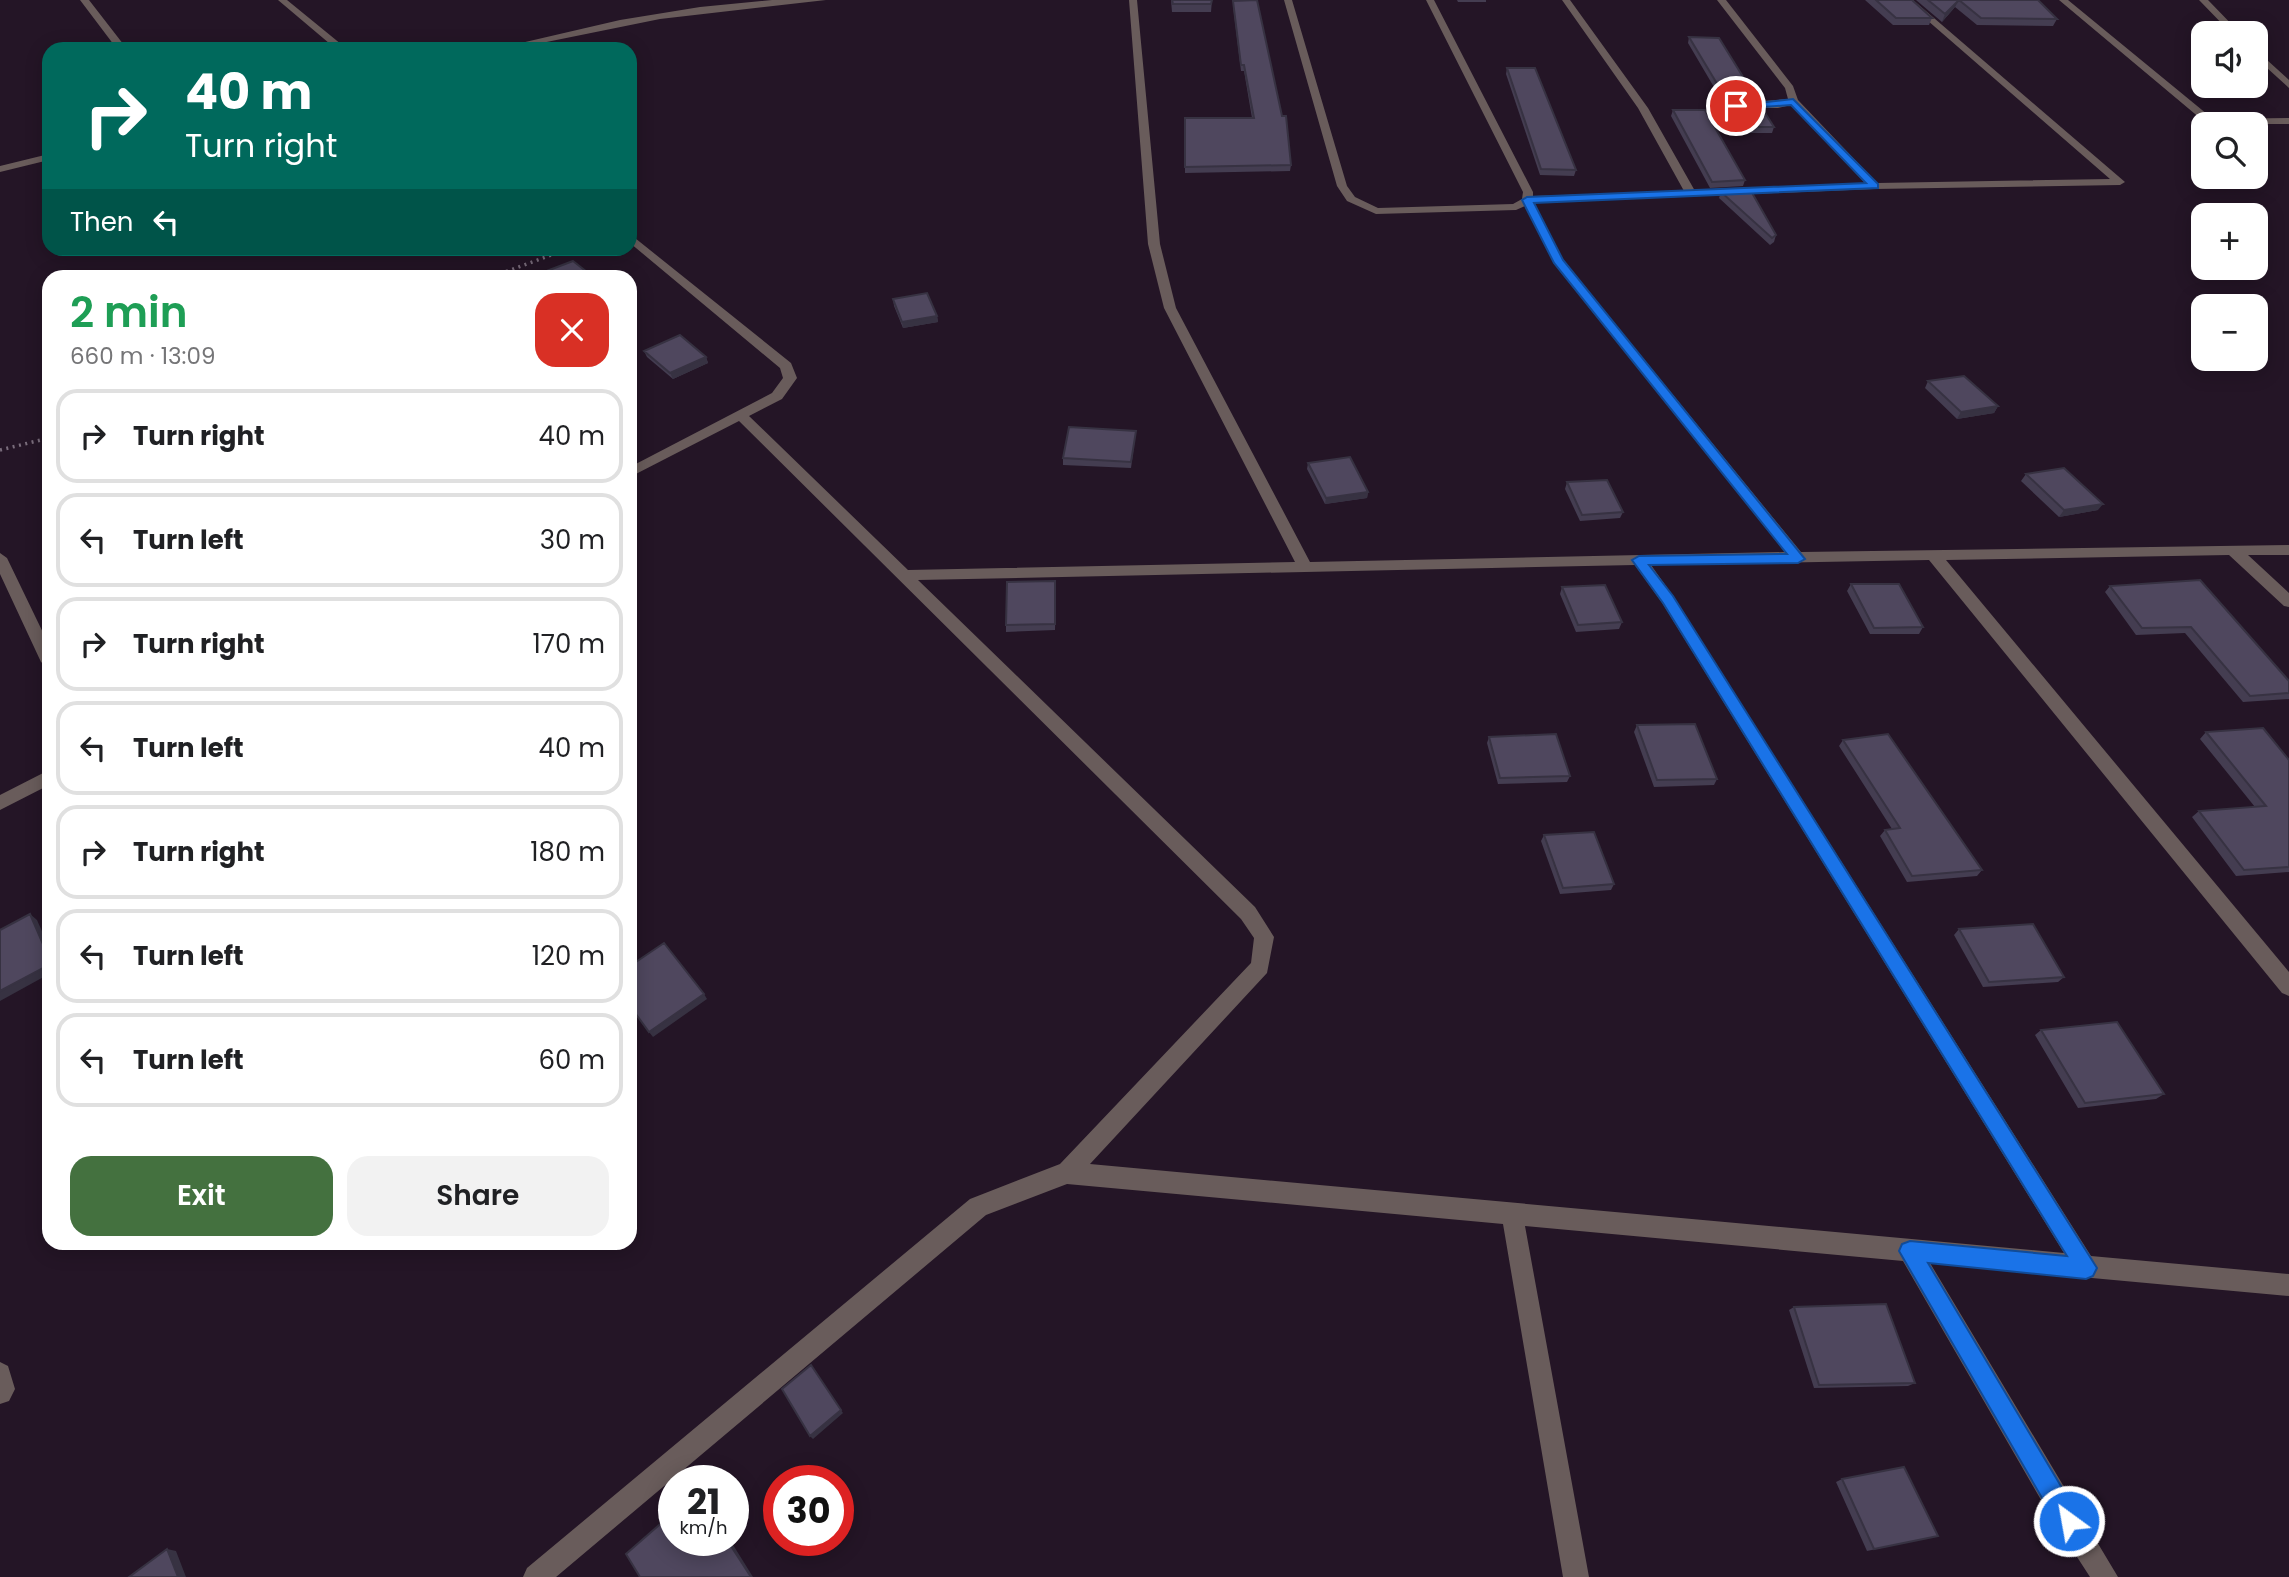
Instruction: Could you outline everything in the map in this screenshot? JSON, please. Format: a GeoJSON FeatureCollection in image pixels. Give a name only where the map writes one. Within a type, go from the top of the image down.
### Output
{"type":"FeatureCollection","features":[{"type":"Feature","properties":{"kind":"street"},"geometry":{"type":"LineString","coordinates":[[84,0],[117,42]]}},
{"type":"Feature","properties":{"kind":"street"},"geometry":{"type":"LineString","coordinates":[[282,0],[333,42]]}},
{"type":"Feature","properties":{"kind":"street"},"geometry":{"type":"LineString","coordinates":[[531,42],[720,5],[822,0]]}},
{"type":"Feature","properties":{"kind":"street"},"geometry":{"type":"LineString","coordinates":[[1133,0],[1154,244],[1170,308],[1305,566]]}},
{"type":"Feature","properties":{"kind":"street"},"geometry":{"type":"LineString","coordinates":[[1288,0],[1342,186],[1351,198],[1377,211],[1499,209],[1516,207],[1527,200],[1874,186],[2120,182],[1908,0]]}},
{"type":"Feature","properties":{"kind":"street"},"geometry":{"type":"LineString","coordinates":[[1430,0],[1528,192],[1527,200],[1558,261],[1798,559]]}},
{"type":"Feature","properties":{"kind":"street"},"geometry":{"type":"LineString","coordinates":[[1566,0],[1643,108],[1690,194]]}},
{"type":"Feature","properties":{"kind":"street"},"geometry":{"type":"LineString","coordinates":[[1721,0],[1790,89],[1793,102],[1874,186]]}},
{"type":"Feature","properties":{"kind":"street"},"geometry":{"type":"LineString","coordinates":[[2063,0],[2211,122],[2289,121]]}},
{"type":"Feature","properties":{"kind":"street"},"geometry":{"type":"LineString","coordinates":[[2203,0],[2224,21]]}},
{"type":"Feature","properties":{"kind":"street"},"geometry":{"type":"LineString","coordinates":[[545,42],[557,36]]}},
{"type":"Feature","properties":{"kind":"street"},"geometry":{"type":"LineString","coordinates":[[2268,64],[2289,85]]}},
{"type":"Feature","properties":{"kind":"street"},"geometry":{"type":"LineString","coordinates":[[1736,106],[1793,102]]}},
{"type":"Feature","properties":{"kind":"street"},"geometry":{"type":"LineString","coordinates":[[0,169],[42,159]]}},
{"type":"Feature","properties":{"kind":"street"},"geometry":{"type":"LineString","coordinates":[[637,243],[786,366],[790,378],[776,396],[637,469]]}},
{"type":"Feature","properties":{"kind":"street"},"geometry":{"type":"LineString","coordinates":[[741,415],[1248,913],[1264,937],[1260,967],[1067,1173]]}},
{"type":"Feature","properties":{"kind":"street"},"geometry":{"type":"LineString","coordinates":[[2233,550],[2289,602]]}},
{"type":"Feature","properties":{"kind":"street"},"geometry":{"type":"LineString","coordinates":[[904,575],[2289,550]]}},
{"type":"Feature","properties":{"kind":"street"},"geometry":{"type":"LineString","coordinates":[[1935,557],[2289,987]]}},
{"type":"Feature","properties":{"kind":"street"},"geometry":{"type":"LineString","coordinates":[[0,558],[42,647]]}},
{"type":"Feature","properties":{"kind":"street"},"geometry":{"type":"LineString","coordinates":[[1639,560],[1668,600],[2086,1268]]}},
{"type":"Feature","properties":{"kind":"street"},"geometry":{"type":"LineString","coordinates":[[0,803],[42,782]]}},
{"type":"Feature","properties":{"kind":"street"},"geometry":{"type":"LineString","coordinates":[[536,1577],[978,1207],[1029,1185],[1067,1173],[2289,1285]]}},
{"type":"Feature","properties":{"kind":"street"},"geometry":{"type":"LineString","coordinates":[[1512,1214],[1576,1577]]}},
{"type":"Feature","properties":{"kind":"street"},"geometry":{"type":"LineString","coordinates":[[1910,1251],[2057,1503],[2105,1577]]}},
{"type":"Feature","properties":{"kind":"street"},"geometry":{"type":"LineString","coordinates":[[0,1374],[0,1392]]}},
{"type":"Feature","properties":{"kind":"path"},"geometry":{"type":"LineString","coordinates":[[510,270],[548,256]]}},
{"type":"Feature","properties":{"kind":"path"},"geometry":{"type":"LineString","coordinates":[[0,450],[42,440]]}},
{"type":"Feature","properties":{"kind":"building"},"geometry":{"type":"Polygon","coordinates":[[[1172,0],[1212,0],[1211,4],[1173,4],[1172,0]]]}},
{"type":"Feature","properties":{"kind":"building"},"geometry":{"type":"Polygon","coordinates":[[[1257,0],[1282,116],[1286,116],[1291,165],[1185,167],[1185,118],[1254,118],[1244,65],[1241,65],[1233,1],[1257,0]]]}},
{"type":"Feature","properties":{"kind":"building"},"geometry":{"type":"Polygon","coordinates":[[[1876,0],[1912,0],[1932,18],[1896,18],[1876,0]]]}},
{"type":"Feature","properties":{"kind":"building"},"geometry":{"type":"Polygon","coordinates":[[[1928,0],[1959,0],[1945,14],[1928,0]]]}},
{"type":"Feature","properties":{"kind":"building"},"geometry":{"type":"Polygon","coordinates":[[[1959,0],[2038,0],[2057,19],[1981,18],[1959,0]]]}},
{"type":"Feature","properties":{"kind":"building"},"geometry":{"type":"Polygon","coordinates":[[[1689,37],[1719,38],[1753,93],[1737,95],[1731,99],[1732,103],[1760,105],[1774,127],[1743,127],[1689,37]]]}},
{"type":"Feature","properties":{"kind":"building"},"geometry":{"type":"Polygon","coordinates":[[[1507,68],[1535,68],[1576,170],[1541,169],[1507,68]]]}},
{"type":"Feature","properties":{"kind":"building"},"geometry":{"type":"Polygon","coordinates":[[[1673,110],[1705,110],[1745,180],[1712,182],[1673,110]]]}},
{"type":"Feature","properties":{"kind":"building"},"geometry":{"type":"Polygon","coordinates":[[[1751,191],[1776,235],[1772,238],[1721,192],[1751,191]]]}},
{"type":"Feature","properties":{"kind":"building"},"geometry":{"type":"Polygon","coordinates":[[[573,261],[584,270],[549,270],[573,261]]]}},
{"type":"Feature","properties":{"kind":"building"},"geometry":{"type":"Polygon","coordinates":[[[927,293],[937,316],[902,322],[893,299],[927,293]]]}},
{"type":"Feature","properties":{"kind":"building"},"geometry":{"type":"Polygon","coordinates":[[[680,335],[706,357],[670,373],[644,351],[680,335]]]}},
{"type":"Feature","properties":{"kind":"building"},"geometry":{"type":"Polygon","coordinates":[[[1964,376],[1998,406],[1961,412],[1928,381],[1964,376]]]}},
{"type":"Feature","properties":{"kind":"building"},"geometry":{"type":"Polygon","coordinates":[[[1069,427],[1136,431],[1131,462],[1063,458],[1069,427]]]}},
{"type":"Feature","properties":{"kind":"building"},"geometry":{"type":"Polygon","coordinates":[[[1350,457],[1368,492],[1326,498],[1308,463],[1350,457]]]}},
{"type":"Feature","properties":{"kind":"building"},"geometry":{"type":"Polygon","coordinates":[[[2064,468],[2103,504],[2064,510],[2026,474],[2064,468]]]}},
{"type":"Feature","properties":{"kind":"building"},"geometry":{"type":"Polygon","coordinates":[[[1607,480],[1623,512],[1582,515],[1567,482],[1607,480]]]}},
{"type":"Feature","properties":{"kind":"building"},"geometry":{"type":"Polygon","coordinates":[[[2200,580],[2289,681],[2289,693],[2250,696],[2191,627],[2142,628],[2110,586],[2200,580]]]}},
{"type":"Feature","properties":{"kind":"building"},"geometry":{"type":"Polygon","coordinates":[[[1055,581],[1055,624],[1006,625],[1007,582],[1055,581]]]}},
{"type":"Feature","properties":{"kind":"building"},"geometry":{"type":"Polygon","coordinates":[[[1851,584],[1899,584],[1923,627],[1874,628],[1851,584]]]}},
{"type":"Feature","properties":{"kind":"building"},"geometry":{"type":"Polygon","coordinates":[[[1605,585],[1622,622],[1578,625],[1562,587],[1605,585]]]}},
{"type":"Feature","properties":{"kind":"building"},"geometry":{"type":"Polygon","coordinates":[[[1695,724],[1717,779],[1657,780],[1637,725],[1695,724]]]}},
{"type":"Feature","properties":{"kind":"building"},"geometry":{"type":"Polygon","coordinates":[[[2263,728],[2289,760],[2289,867],[2244,870],[2199,811],[2266,806],[2206,732],[2263,728]]]}},
{"type":"Feature","properties":{"kind":"building"},"geometry":{"type":"Polygon","coordinates":[[[1556,734],[1570,776],[1500,778],[1489,737],[1556,734]]]}},
{"type":"Feature","properties":{"kind":"building"},"geometry":{"type":"Polygon","coordinates":[[[1888,734],[1982,870],[1912,876],[1885,830],[1900,828],[1843,740],[1888,734]]]}},
{"type":"Feature","properties":{"kind":"building"},"geometry":{"type":"Polygon","coordinates":[[[1594,832],[1614,884],[1563,888],[1544,835],[1594,832]]]}},
{"type":"Feature","properties":{"kind":"building"},"geometry":{"type":"Polygon","coordinates":[[[30,914],[42,942],[42,969],[0,991],[0,930],[30,914]]]}},
{"type":"Feature","properties":{"kind":"building"},"geometry":{"type":"Polygon","coordinates":[[[2033,924],[2064,977],[1989,982],[1959,929],[2033,924]]]}},
{"type":"Feature","properties":{"kind":"building"},"geometry":{"type":"Polygon","coordinates":[[[664,943],[704,994],[649,1032],[637,1016],[637,961],[664,943]]]}},
{"type":"Feature","properties":{"kind":"building"},"geometry":{"type":"Polygon","coordinates":[[[2117,1022],[2164,1094],[2085,1103],[2041,1030],[2117,1022]]]}},
{"type":"Feature","properties":{"kind":"building"},"geometry":{"type":"Polygon","coordinates":[[[1886,1304],[1915,1383],[1819,1385],[1794,1307],[1886,1304]]]}},
{"type":"Feature","properties":{"kind":"building"},"geometry":{"type":"Polygon","coordinates":[[[811,1365],[841,1410],[810,1436],[782,1389],[811,1365]]]}},
{"type":"Feature","properties":{"kind":"building"},"geometry":{"type":"Polygon","coordinates":[[[1904,1467],[1938,1536],[1874,1549],[1842,1479],[1904,1467]]]}},
{"type":"Feature","properties":{"kind":"building"},"geometry":{"type":"Polygon","coordinates":[[[658,1526],[658,1556],[737,1556],[751,1577],[640,1577],[626,1554],[658,1526]]]}},
{"type":"Feature","properties":{"kind":"building"},"geometry":{"type":"Polygon","coordinates":[[[167,1549],[178,1577],[129,1577],[167,1549]]]}},
{"type":"Feature","properties":{"kind":"route"},"geometry":{"type":"LineString","coordinates":[[1736,106],[1793,102],[1874,186],[1527,200],[1558,261],[1798,559],[1639,560],[1668,600],[2086,1268],[1910,1251],[2069,1521]]}}]}
